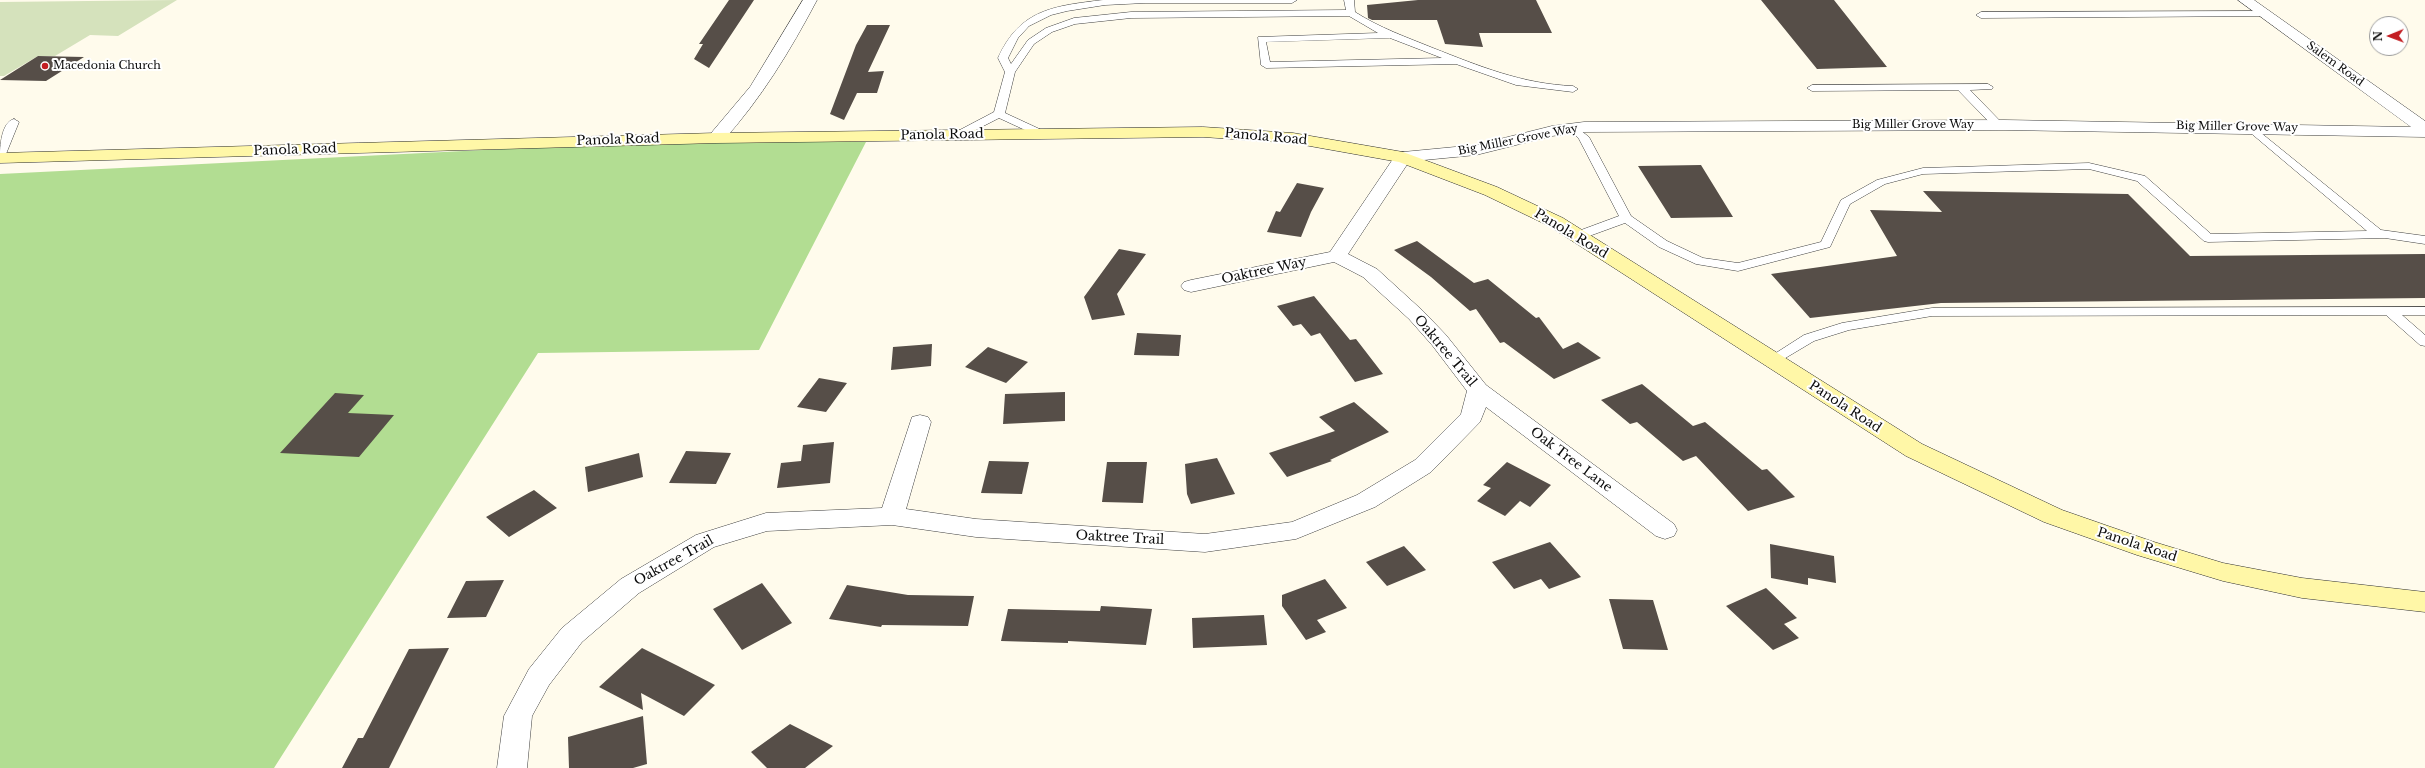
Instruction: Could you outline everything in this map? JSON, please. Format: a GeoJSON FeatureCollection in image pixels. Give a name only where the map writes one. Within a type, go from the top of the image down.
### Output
{"type":"FeatureCollection","features":[{"type":"Feature","properties":{"kind":"main road","name":"Panola Road"},"geometry":{"type":"LineString","coordinates":[[0,158],[716,138],[1203,132],[1293,138],[1403,157],[1498,194],[1556,222],[1914,450],[2053,516],[2146,549],[2223,572],[2302,588],[2425,602]]}},
{"type":"Feature","properties":{"kind":"street"},"geometry":{"type":"LineString","coordinates":[[716,138],[740,114],[778,58],[810,0]]}},
{"type":"Feature","properties":{"kind":"street","name":"Salem Road"},"geometry":{"type":"LineString","coordinates":[[2245,0],[2425,129]]}},
{"type":"Feature","properties":{"kind":"street","name":"Big Miller Grove Way"},"geometry":{"type":"LineString","coordinates":[[1403,157],[1476,150],[1552,131],[1575,129],[1998,125],[2250,127],[2425,132]]}},
{"type":"Feature","properties":{"kind":"street"},"geometry":{"type":"LineString","coordinates":[[1458,178],[1457,166],[1466,156],[1476,150]]}},
{"type":"Feature","properties":{"kind":"street"},"geometry":{"type":"LineString","coordinates":[[1337,256],[1403,157]]}},
{"type":"Feature","properties":{"kind":"street","name":"Oaktree Way"},"geometry":{"type":"LineString","coordinates":[[1191,286],[1337,256]]}},
{"type":"Feature","properties":{"kind":"street","name":"Oaktree Trail"},"geometry":{"type":"LineString","coordinates":[[512,768],[518,716],[539,677],[572,635],[630,586],[705,541],[766,522],[892,516],[976,528],[1205,543],[1296,530],[1366,501],[1423,466],[1472,417],[1478,390],[1439,340],[1416,315],[1370,273],[1337,256]]}},
{"type":"Feature","properties":{"kind":"street","name":"Oak Tree Lane"},"geometry":{"type":"LineString","coordinates":[[1478,390],[1665,530]]}},
{"type":"Feature","properties":{"kind":"street"},"geometry":{"type":"LineString","coordinates":[[892,516],[920,422]]}},
{"type":"Feature","properties":{"kind":"lane"},"geometry":{"type":"LineString","coordinates":[[1010,72],[1004,58],[1011,37],[1031,21],[1060,9],[1099,2],[1292,0]]}},
{"type":"Feature","properties":{"kind":"lane"},"geometry":{"type":"LineString","coordinates":[[1349,0],[1351,13]]}},
{"type":"Feature","properties":{"kind":"lane"},"geometry":{"type":"LineString","coordinates":[[1131,15],[1132,1]]}},
{"type":"Feature","properties":{"kind":"lane"},"geometry":{"type":"LineString","coordinates":[[958,135],[999,114],[1010,72],[1031,42],[1049,30],[1074,21],[1131,15],[1351,13],[1391,35],[1458,62],[1525,85],[1573,89]]}},
{"type":"Feature","properties":{"kind":"lane"},"geometry":{"type":"LineString","coordinates":[[1981,15],[2265,14]]}},
{"type":"Feature","properties":{"kind":"lane"},"geometry":{"type":"LineString","coordinates":[[1391,35],[1261,39],[1266,65],[1458,62]]}},
{"type":"Feature","properties":{"kind":"lane"},"geometry":{"type":"LineString","coordinates":[[1812,88],[1988,87]]}},
{"type":"Feature","properties":{"kind":"lane"},"geometry":{"type":"LineString","coordinates":[[1962,88],[1998,125]]}},
{"type":"Feature","properties":{"kind":"lane"},"geometry":{"type":"LineString","coordinates":[[999,114],[1042,134]]}},
{"type":"Feature","properties":{"kind":"lane"},"geometry":{"type":"LineString","coordinates":[[0,154],[14,122]]}},
{"type":"Feature","properties":{"kind":"lane"},"geometry":{"type":"LineString","coordinates":[[2250,127],[2378,234]]}},
{"type":"Feature","properties":{"kind":"lane"},"geometry":{"type":"LineString","coordinates":[[1575,129],[1584,137],[1626,218],[1663,244],[1694,258],[1738,267],[1826,244],[1844,202],[1881,182],[1924,171],[2089,166],[2141,178],[2208,238],[2378,234],[2411,237],[2425,240]]}},
{"type":"Feature","properties":{"kind":"lane"},"geometry":{"type":"LineString","coordinates":[[1577,236],[1626,218]]}},
{"type":"Feature","properties":{"kind":"lane"},"geometry":{"type":"LineString","coordinates":[[2389,311],[2425,342]]}},
{"type":"Feature","properties":{"kind":"lane"},"geometry":{"type":"LineString","coordinates":[[1772,360],[1809,338],[1840,329],[1932,312],[2425,311]]}},
{"type":"Feature","properties":{"kind":"green space"},"geometry":{"type":"Polygon","coordinates":[[[177,0],[118,36],[90,35],[55,56],[38,56],[4,76],[0,76],[0,2],[177,0]]]}},
{"type":"Feature","properties":{"kind":"green space"},"geometry":{"type":"Polygon","coordinates":[[[726,138],[866,142],[759,350],[538,353],[274,768],[0,768],[0,174],[726,138]]]}},
{"type":"Feature","properties":{"kind":"building"},"geometry":{"type":"Polygon","coordinates":[[[729,0],[754,0],[709,68],[694,59],[703,44],[699,44],[729,0]]]}},
{"type":"Feature","properties":{"kind":"building"},"geometry":{"type":"Polygon","coordinates":[[[1418,0],[1536,0],[1552,33],[1479,33],[1483,47],[1445,44],[1437,20],[1372,20],[1368,18],[1367,5],[1418,0]]]}},
{"type":"Feature","properties":{"kind":"building"},"geometry":{"type":"Polygon","coordinates":[[[1761,0],[1834,0],[1887,67],[1817,69],[1761,0]]]}},
{"type":"Feature","properties":{"kind":"building"},"geometry":{"type":"Polygon","coordinates":[[[867,25],[890,25],[868,72],[884,71],[877,93],[857,93],[844,120],[830,114],[856,45],[867,25]]]}},
{"type":"Feature","properties":{"kind":"building","name":"Macedonia Church"},"geometry":{"type":"Polygon","coordinates":[[[38,56],[84,57],[46,81],[0,80],[38,56]]]}},
{"type":"Feature","properties":{"kind":"building"},"geometry":{"type":"Polygon","coordinates":[[[1701,165],[1733,217],[1671,218],[1638,166],[1701,165]]]}},
{"type":"Feature","properties":{"kind":"building"},"geometry":{"type":"Polygon","coordinates":[[[1297,183],[1324,188],[1311,212],[1301,237],[1267,232],[1276,211],[1280,212],[1297,183]]]}},
{"type":"Feature","properties":{"kind":"building"},"geometry":{"type":"Polygon","coordinates":[[[1923,191],[2128,194],[2190,256],[2425,254],[2425,298],[1941,303],[1810,318],[1771,274],[1897,256],[1870,210],[1942,212],[1923,191]]]}},
{"type":"Feature","properties":{"kind":"building"},"geometry":{"type":"Polygon","coordinates":[[[1417,241],[1474,283],[1488,279],[1536,318],[1539,317],[1563,349],[1578,342],[1601,358],[1554,379],[1504,342],[1500,343],[1476,309],[1470,311],[1431,277],[1394,250],[1417,241]]]}},
{"type":"Feature","properties":{"kind":"building"},"geometry":{"type":"Polygon","coordinates":[[[1119,249],[1146,254],[1117,294],[1125,315],[1092,320],[1084,297],[1119,249]]]}},
{"type":"Feature","properties":{"kind":"building"},"geometry":{"type":"Polygon","coordinates":[[[1314,296],[1350,340],[1356,339],[1383,374],[1355,382],[1320,333],[1311,336],[1301,324],[1293,326],[1277,306],[1314,296]]]}},
{"type":"Feature","properties":{"kind":"building"},"geometry":{"type":"Polygon","coordinates":[[[1137,333],[1181,335],[1179,356],[1134,355],[1137,333]]]}},
{"type":"Feature","properties":{"kind":"building"},"geometry":{"type":"Polygon","coordinates":[[[932,344],[931,366],[891,370],[893,347],[932,344]]]}},
{"type":"Feature","properties":{"kind":"building"},"geometry":{"type":"Polygon","coordinates":[[[988,347],[1028,362],[1006,383],[965,367],[988,347]]]}},
{"type":"Feature","properties":{"kind":"building"},"geometry":{"type":"Polygon","coordinates":[[[819,378],[847,383],[826,412],[797,407],[819,378]]]}},
{"type":"Feature","properties":{"kind":"building"},"geometry":{"type":"Polygon","coordinates":[[[1642,384],[1693,426],[1705,422],[1762,470],[1767,469],[1795,497],[1748,511],[1696,456],[1683,461],[1637,422],[1630,424],[1601,400],[1642,384]]]}},
{"type":"Feature","properties":{"kind":"building"},"geometry":{"type":"Polygon","coordinates":[[[1065,392],[1065,421],[1003,424],[1005,394],[1065,392]]]}},
{"type":"Feature","properties":{"kind":"building"},"geometry":{"type":"Polygon","coordinates":[[[335,393],[364,395],[348,413],[394,415],[359,457],[280,453],[335,393]]]}},
{"type":"Feature","properties":{"kind":"building"},"geometry":{"type":"Polygon","coordinates":[[[1354,402],[1389,432],[1330,460],[1332,461],[1287,477],[1269,453],[1335,431],[1319,417],[1354,402]]]}},
{"type":"Feature","properties":{"kind":"building"},"geometry":{"type":"Polygon","coordinates":[[[834,442],[830,483],[777,488],[781,463],[801,461],[803,445],[834,442]]]}},
{"type":"Feature","properties":{"kind":"building"},"geometry":{"type":"Polygon","coordinates":[[[686,451],[731,453],[716,484],[669,483],[686,451]]]}},
{"type":"Feature","properties":{"kind":"building"},"geometry":{"type":"Polygon","coordinates":[[[639,453],[643,477],[588,492],[585,467],[639,453]]]}},
{"type":"Feature","properties":{"kind":"building"},"geometry":{"type":"Polygon","coordinates":[[[1217,458],[1235,494],[1191,504],[1187,494],[1185,464],[1217,458]]]}},
{"type":"Feature","properties":{"kind":"building"},"geometry":{"type":"Polygon","coordinates":[[[989,461],[1029,462],[1022,494],[981,493],[989,461]]]}},
{"type":"Feature","properties":{"kind":"building"},"geometry":{"type":"Polygon","coordinates":[[[1107,462],[1147,462],[1143,503],[1102,502],[1107,462]]]}},
{"type":"Feature","properties":{"kind":"building"},"geometry":{"type":"Polygon","coordinates":[[[1507,462],[1551,485],[1530,507],[1520,501],[1505,516],[1477,501],[1491,488],[1483,485],[1507,462]]]}},
{"type":"Feature","properties":{"kind":"building"},"geometry":{"type":"Polygon","coordinates":[[[534,490],[557,508],[509,537],[486,517],[534,490]]]}},
{"type":"Feature","properties":{"kind":"building"},"geometry":{"type":"Polygon","coordinates":[[[1550,542],[1581,577],[1549,589],[1541,579],[1514,589],[1492,562],[1550,542]]]}},
{"type":"Feature","properties":{"kind":"building"},"geometry":{"type":"Polygon","coordinates":[[[1770,544],[1834,556],[1836,583],[1808,578],[1808,585],[1771,578],[1770,544]]]}},
{"type":"Feature","properties":{"kind":"building"},"geometry":{"type":"Polygon","coordinates":[[[1404,546],[1426,570],[1387,586],[1366,562],[1404,546]]]}},
{"type":"Feature","properties":{"kind":"building"},"geometry":{"type":"Polygon","coordinates":[[[1325,579],[1347,608],[1317,620],[1326,632],[1306,640],[1282,606],[1282,595],[1325,579]]]}},
{"type":"Feature","properties":{"kind":"building"},"geometry":{"type":"Polygon","coordinates":[[[504,580],[486,617],[447,618],[466,581],[504,580]]]}},
{"type":"Feature","properties":{"kind":"building"},"geometry":{"type":"Polygon","coordinates":[[[762,583],[792,623],[742,650],[713,609],[762,583]]]}},
{"type":"Feature","properties":{"kind":"building"},"geometry":{"type":"Polygon","coordinates":[[[847,585],[908,595],[974,596],[968,626],[882,625],[881,627],[829,619],[847,585]]]}},
{"type":"Feature","properties":{"kind":"building"},"geometry":{"type":"Polygon","coordinates":[[[1766,588],[1797,618],[1784,624],[1799,638],[1773,650],[1726,606],[1766,588]]]}},
{"type":"Feature","properties":{"kind":"building"},"geometry":{"type":"Polygon","coordinates":[[[1609,599],[1653,600],[1668,650],[1623,649],[1609,599]]]}},
{"type":"Feature","properties":{"kind":"building"},"geometry":{"type":"Polygon","coordinates":[[[1101,606],[1152,609],[1146,645],[1068,641],[1068,643],[1001,641],[1008,609],[1100,611],[1101,606]]]}},
{"type":"Feature","properties":{"kind":"building"},"geometry":{"type":"Polygon","coordinates":[[[1264,615],[1267,645],[1193,648],[1192,618],[1264,615]]]}},
{"type":"Feature","properties":{"kind":"building"},"geometry":{"type":"Polygon","coordinates":[[[449,648],[389,768],[342,768],[358,738],[363,738],[409,649],[449,648]]]}},
{"type":"Feature","properties":{"kind":"building"},"geometry":{"type":"Polygon","coordinates":[[[642,648],[715,685],[684,716],[641,693],[643,710],[599,687],[642,648]]]}},
{"type":"Feature","properties":{"kind":"building"},"geometry":{"type":"Polygon","coordinates":[[[643,716],[647,764],[633,768],[569,768],[568,737],[643,716]]]}},
{"type":"Feature","properties":{"kind":"building"},"geometry":{"type":"Polygon","coordinates":[[[790,724],[833,746],[805,768],[767,768],[751,752],[790,724]]]}},
{"type":"Feature","properties":{"kind":"place","name":"Macedonia Church"},"geometry":{"type":"Point","coordinates":[45,66]}}]}
